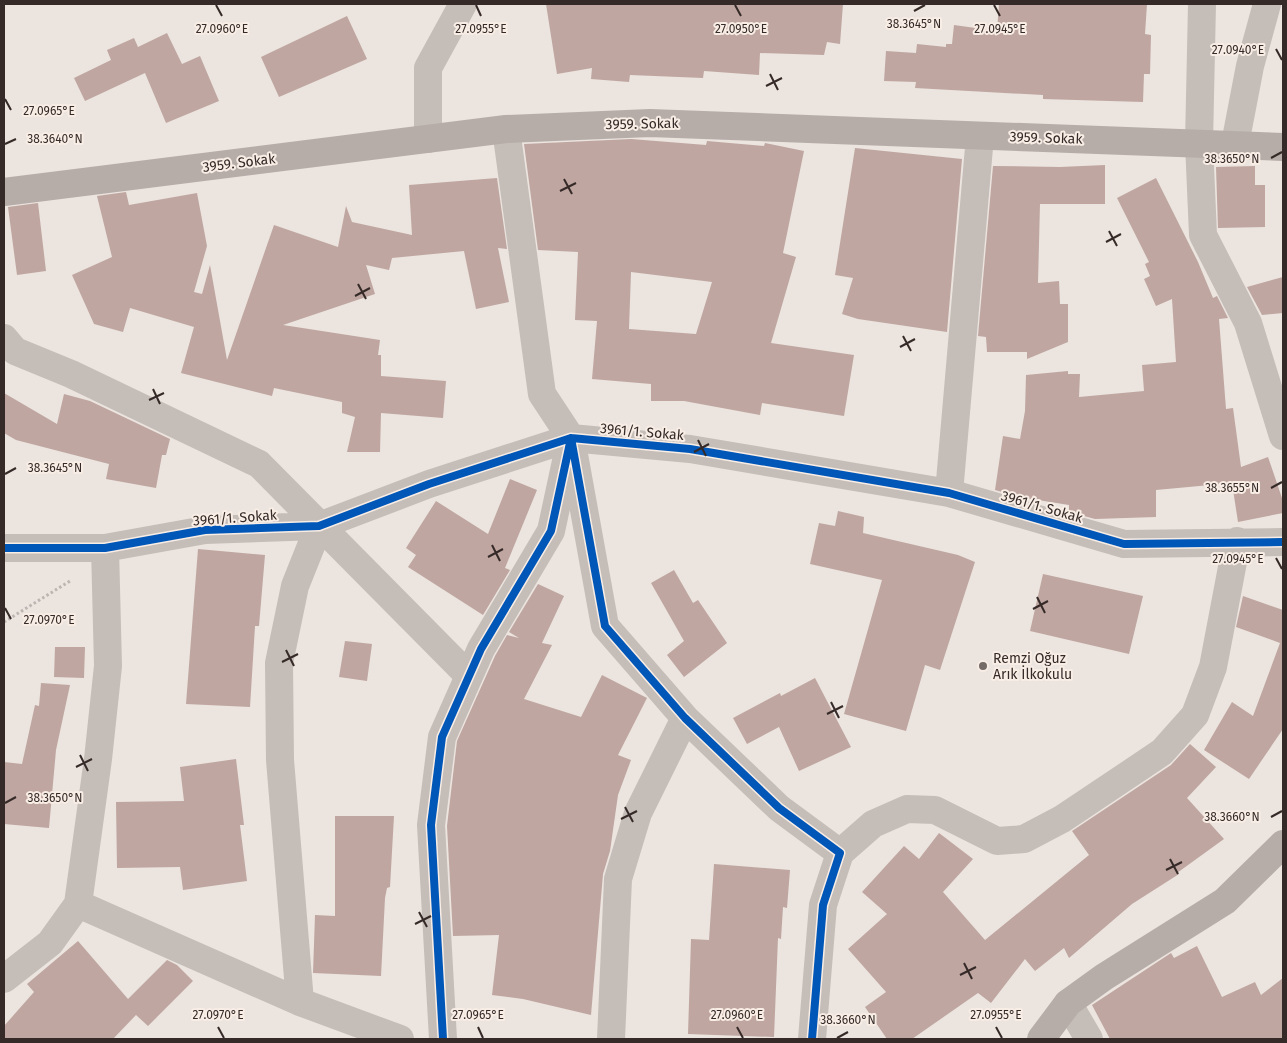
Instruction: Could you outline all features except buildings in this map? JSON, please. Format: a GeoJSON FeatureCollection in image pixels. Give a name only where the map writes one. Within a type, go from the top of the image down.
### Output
{"type":"FeatureCollection","features":[{"type":"Feature","properties":{"kind":"street"},"geometry":{"type":"LineString","coordinates":[[428,139],[428,68],[463,4]]}},
{"type":"Feature","properties":{"kind":"street"},"geometry":{"type":"LineString","coordinates":[[1202,4],[1199,143],[1203,236],[1248,323],[1283,436]]}},
{"type":"Feature","properties":{"kind":"street"},"geometry":{"type":"LineString","coordinates":[[1235,144],[1250,66],[1268,4]]}},
{"type":"Feature","properties":{"kind":"street","name":"3959. Sokak"},"geometry":{"type":"LineString","coordinates":[[4,192],[506,129],[650,122],[1283,147]]}},
{"type":"Feature","properties":{"kind":"street"},"geometry":{"type":"LineString","coordinates":[[506,129],[542,394],[571,438],[605,626],[686,718],[779,808],[840,853]]}},
{"type":"Feature","properties":{"kind":"street"},"geometry":{"type":"LineString","coordinates":[[949,493],[980,136]]}},
{"type":"Feature","properties":{"kind":"street"},"geometry":{"type":"LineString","coordinates":[[4,338],[15,350],[71,374],[259,464],[469,676]]}},
{"type":"Feature","properties":{"kind":"street"},"geometry":{"type":"LineString","coordinates":[[443,1039],[431,825],[442,737],[481,649],[551,531],[571,438]]}},
{"type":"Feature","properties":{"kind":"street","name":"3961/1. Sokak"},"geometry":{"type":"LineString","coordinates":[[4,548],[105,548],[206,530],[319,526],[429,484],[571,438],[690,449],[949,493],[1124,544],[1237,541],[1283,542]]}},
{"type":"Feature","properties":{"kind":"street"},"geometry":{"type":"LineString","coordinates":[[300,1002],[280,760],[279,664],[295,586],[319,526]]}},
{"type":"Feature","properties":{"kind":"street"},"geometry":{"type":"LineString","coordinates":[[812,1039],[823,906],[840,853],[872,824],[907,809],[935,810],[997,841],[1024,839],[1062,819],[1162,752],[1195,715],[1213,667],[1237,541]]}},
{"type":"Feature","properties":{"kind":"street"},"geometry":{"type":"LineString","coordinates":[[4,979],[50,943],[78,904],[98,759],[108,666],[105,548]]}},
{"type":"Feature","properties":{"kind":"street"},"geometry":{"type":"LineString","coordinates":[[611,1039],[618,879],[638,814],[686,718]]}},
{"type":"Feature","properties":{"kind":"street"},"geometry":{"type":"LineString","coordinates":[[1041,1039],[1068,1003],[1104,977],[1225,901],[1283,844]]}},
{"type":"Feature","properties":{"kind":"street"},"geometry":{"type":"LineString","coordinates":[[78,904],[300,1002],[400,1039]]}},
{"type":"Feature","properties":{"kind":"street"},"geometry":{"type":"LineString","coordinates":[[1068,1003],[1089,1039]]}},
{"type":"Feature","properties":{"kind":"path"},"geometry":{"type":"LineString","coordinates":[[4,622],[71,580],[105,548]]}},
{"type":"Feature","properties":{"kind":"cycle path"},"geometry":{"type":"LineString","coordinates":[[4,548],[105,548],[205,530],[319,526],[429,484],[571,438],[690,449],[949,493],[1124,544],[1283,542]]}},
{"type":"Feature","properties":{"kind":"cycle path"},"geometry":{"type":"LineString","coordinates":[[443,1039],[431,825],[442,737],[481,649],[551,531],[571,438],[605,626],[685,718],[779,808],[840,853],[823,905],[812,1039]]}},
{"type":"Feature","properties":{"kind":"place","name":"Remzi Oğuz Arık İlkokulu"},"geometry":{"type":"Point","coordinates":[983,666]}}]}
